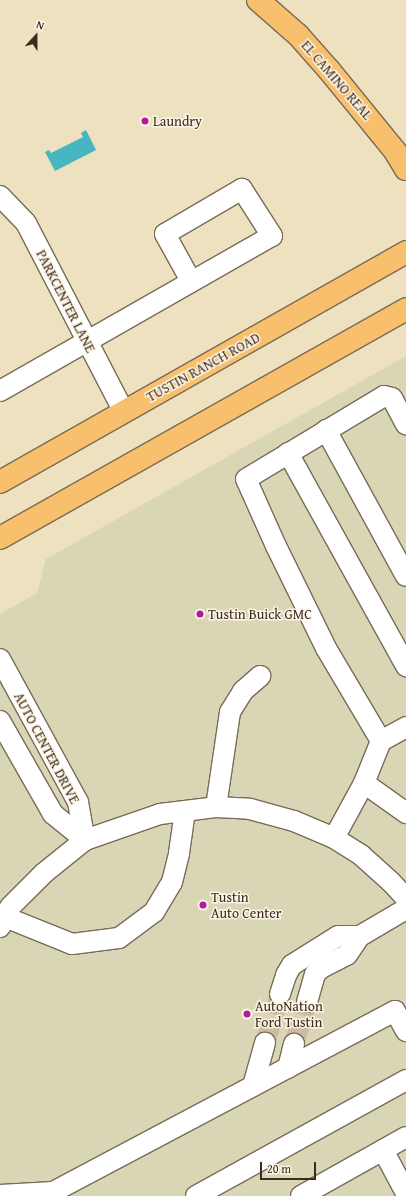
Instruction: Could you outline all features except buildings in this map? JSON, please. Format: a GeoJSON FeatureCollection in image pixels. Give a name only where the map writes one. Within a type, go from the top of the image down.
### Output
{"type":"FeatureCollection","features":[{"type":"Feature","properties":{"kind":"main road","name":"EL CAMINO REAL"},"geometry":{"type":"LineString","coordinates":[[258,0],[298,36],[329,70],[390,144],[406,169]]}},
{"type":"Feature","properties":{"kind":"main road","name":"TUSTIN RANCH ROAD"},"geometry":{"type":"LineString","coordinates":[[0,482],[406,252]]}},
{"type":"Feature","properties":{"kind":"main road"},"geometry":{"type":"LineString","coordinates":[[0,538],[406,309]]}},
{"type":"Feature","properties":{"kind":"street"},"geometry":{"type":"LineString","coordinates":[[0,391],[86,340],[190,282],[272,236],[242,189],[165,234],[190,282]]}},
{"type":"Feature","properties":{"kind":"street","name":"PARKCENTER LANE"},"geometry":{"type":"LineString","coordinates":[[0,196],[26,223],[124,412]]}},
{"type":"Feature","properties":{"kind":"street"},"geometry":{"type":"LineString","coordinates":[[381,741],[326,648],[276,546],[246,479],[384,396],[392,398],[406,424]]}},
{"type":"Feature","properties":{"kind":"street"},"geometry":{"type":"LineString","coordinates":[[326,430],[406,576]]}},
{"type":"Feature","properties":{"kind":"street"},"geometry":{"type":"LineString","coordinates":[[288,453],[406,666]]}},
{"type":"Feature","properties":{"kind":"street","name":"AUTO CENTER DRIVE"},"geometry":{"type":"LineString","coordinates":[[0,660],[78,802],[85,840]]}},
{"type":"Feature","properties":{"kind":"street"},"geometry":{"type":"LineString","coordinates":[[216,807],[230,712],[244,691],[260,676]]}},
{"type":"Feature","properties":{"kind":"street","name":"AUTO CENTER DRIVE"},"geometry":{"type":"LineString","coordinates":[[0,721],[53,814],[85,840]]}},
{"type":"Feature","properties":{"kind":"street"},"geometry":{"type":"LineString","coordinates":[[334,838],[364,784],[381,741],[406,727]]}},
{"type":"Feature","properties":{"kind":"street"},"geometry":{"type":"LineString","coordinates":[[364,784],[406,813]]}},
{"type":"Feature","properties":{"kind":"street"},"geometry":{"type":"LineString","coordinates":[[185,811],[179,853],[172,882],[154,912],[119,938],[72,944],[4,914],[44,873],[85,840],[160,814],[216,807],[250,809],[294,821],[334,838],[361,855],[391,882],[406,898]]}},
{"type":"Feature","properties":{"kind":"street"},"geometry":{"type":"LineString","coordinates":[[307,1002],[315,974],[321,968],[347,955],[360,936],[406,910]]}},
{"type":"Feature","properties":{"kind":"street"},"geometry":{"type":"LineString","coordinates":[[280,994],[286,975],[292,965],[338,936],[360,936]]}},
{"type":"Feature","properties":{"kind":"street"},"geometry":{"type":"LineString","coordinates":[[0,1195],[53,1194],[395,1011],[406,1030]]}},
{"type":"Feature","properties":{"kind":"street"},"geometry":{"type":"LineString","coordinates":[[253,1086],[265,1043]]}},
{"type":"Feature","properties":{"kind":"street"},"geometry":{"type":"LineString","coordinates":[[288,1068],[294,1044]]}},
{"type":"Feature","properties":{"kind":"street"},"geometry":{"type":"LineString","coordinates":[[196,1196],[406,1080]]}},
{"type":"Feature","properties":{"kind":"street"},"geometry":{"type":"LineString","coordinates":[[301,1196],[406,1137]]}},
{"type":"Feature","properties":{"kind":"street"},"geometry":{"type":"LineString","coordinates":[[383,1150],[404,1185]]}},
{"type":"Feature","properties":{"kind":"shaded area","name":"Tustin Auto Center"},"geometry":{"type":"Polygon","coordinates":[[[406,356],[406,1196],[0,1196],[0,614],[37,593],[46,559],[406,356]]]}},
{"type":"Feature","properties":{"kind":"water"},"geometry":{"type":"Polygon","coordinates":[[[86,130],[96,150],[55,171],[45,152],[49,150],[51,153],[83,137],[81,133],[86,130]]]}},
{"type":"Feature","properties":{"kind":"tunnel"},"geometry":{"type":"LineString","coordinates":[[265,1043],[280,994]]}},
{"type":"Feature","properties":{"kind":"tunnel"},"geometry":{"type":"LineString","coordinates":[[294,1044],[307,1002]]}},
{"type":"Feature","properties":{"kind":"place","name":"Laundry"},"geometry":{"type":"Point","coordinates":[145,121]}},
{"type":"Feature","properties":{"kind":"place","name":"Tustin Buick GMC"},"geometry":{"type":"Point","coordinates":[200,614]}},
{"type":"Feature","properties":{"kind":"place","name":"Tustin Auto Center"},"geometry":{"type":"Point","coordinates":[203,905]}},
{"type":"Feature","properties":{"kind":"place","name":"AutoNation Ford Tustin"},"geometry":{"type":"Point","coordinates":[247,1014]}}]}
